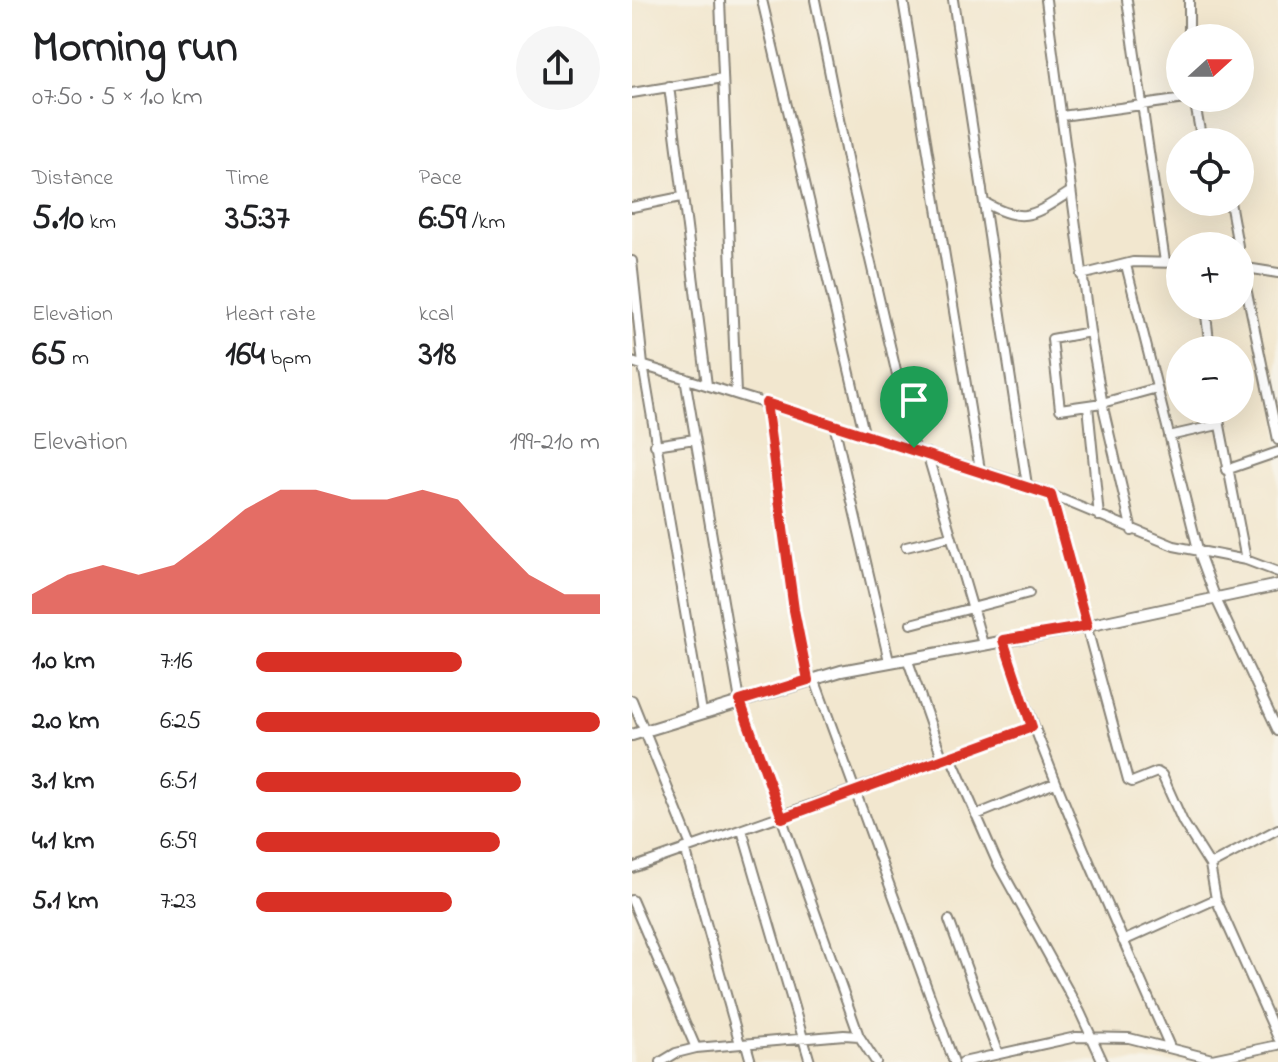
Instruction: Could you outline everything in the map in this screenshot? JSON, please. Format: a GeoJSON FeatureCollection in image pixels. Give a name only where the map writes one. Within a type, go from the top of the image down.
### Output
{"type":"FeatureCollection","features":[{"type":"Feature","properties":{"kind":"street"},"geometry":{"type":"LineString","coordinates":[[720,0],[736,394]]}},
{"type":"Feature","properties":{"kind":"street"},"geometry":{"type":"LineString","coordinates":[[762,0],[864,433]]}},
{"type":"Feature","properties":{"kind":"street"},"geometry":{"type":"LineString","coordinates":[[815,0],[850,174],[914,448]]}},
{"type":"Feature","properties":{"kind":"street"},"geometry":{"type":"LineString","coordinates":[[903,0],[980,470]]}},
{"type":"Feature","properties":{"kind":"street"},"geometry":{"type":"LineString","coordinates":[[953,0],[1027,485]]}},
{"type":"Feature","properties":{"kind":"street"},"geometry":{"type":"LineString","coordinates":[[1046,0],[1090,332],[1102,403],[1132,531]]}},
{"type":"Feature","properties":{"kind":"street"},"geometry":{"type":"LineString","coordinates":[[1081,275],[1126,265],[1165,262],[1127,0]]}},
{"type":"Feature","properties":{"kind":"street"},"geometry":{"type":"LineString","coordinates":[[1189,0],[1189,24]]}},
{"type":"Feature","properties":{"kind":"street"},"geometry":{"type":"LineString","coordinates":[[632,93],[723,78]]}},
{"type":"Feature","properties":{"kind":"street"},"geometry":{"type":"LineString","coordinates":[[669,86],[707,385]]}},
{"type":"Feature","properties":{"kind":"street"},"geometry":{"type":"LineString","coordinates":[[1062,116],[1166,102]]}},
{"type":"Feature","properties":{"kind":"street"},"geometry":{"type":"LineString","coordinates":[[984,202],[1019,217],[1035,213],[1070,192]]}},
{"type":"Feature","properties":{"kind":"street"},"geometry":{"type":"LineString","coordinates":[[632,207],[681,197]]}},
{"type":"Feature","properties":{"kind":"street"},"geometry":{"type":"LineString","coordinates":[[632,261],[655,445],[702,712]]}},
{"type":"Feature","properties":{"kind":"street"},"geometry":{"type":"LineString","coordinates":[[1126,265],[1199,553],[1216,599],[1278,731]]}},
{"type":"Feature","properties":{"kind":"street"},"geometry":{"type":"LineString","coordinates":[[1254,267],[1278,273]]}},
{"type":"Feature","properties":{"kind":"street"},"geometry":{"type":"LineString","coordinates":[[1252,320],[1278,439]]}},
{"type":"Feature","properties":{"kind":"street"},"geometry":{"type":"LineString","coordinates":[[1090,332],[1051,341],[1060,409],[1102,403],[1157,388]]}},
{"type":"Feature","properties":{"kind":"street"},"geometry":{"type":"LineString","coordinates":[[632,362],[1027,485],[1132,531],[1199,553],[1246,560],[1278,572]]}},
{"type":"Feature","properties":{"kind":"street"},"geometry":{"type":"LineString","coordinates":[[685,378],[740,701],[859,1036],[876,1062]]}},
{"type":"Feature","properties":{"kind":"street"},"geometry":{"type":"LineString","coordinates":[[766,403],[794,610],[811,679],[954,1062]]}},
{"type":"Feature","properties":{"kind":"street"},"geometry":{"type":"LineString","coordinates":[[1088,406],[1099,516]]}},
{"type":"Feature","properties":{"kind":"street"},"geometry":{"type":"LineString","coordinates":[[834,424],[889,661]]}},
{"type":"Feature","properties":{"kind":"street"},"geometry":{"type":"LineString","coordinates":[[1169,436],[1218,425],[1246,560]]}},
{"type":"Feature","properties":{"kind":"street"},"geometry":{"type":"LineString","coordinates":[[655,445],[695,439]]}},
{"type":"Feature","properties":{"kind":"street"},"geometry":{"type":"LineString","coordinates":[[1226,470],[1278,452]]}},
{"type":"Feature","properties":{"kind":"street"},"geometry":{"type":"LineString","coordinates":[[927,453],[983,644]]}},
{"type":"Feature","properties":{"kind":"street"},"geometry":{"type":"LineString","coordinates":[[1051,495],[1128,780],[1132,782],[1160,773],[1183,822],[1210,865],[1216,899],[1278,1038]]}},
{"type":"Feature","properties":{"kind":"street"},"geometry":{"type":"LineString","coordinates":[[906,547],[951,536]]}},
{"type":"Feature","properties":{"kind":"street"},"geometry":{"type":"LineString","coordinates":[[632,735],[811,679],[889,661],[1087,626],[1278,585]]}},
{"type":"Feature","properties":{"kind":"street"},"geometry":{"type":"LineString","coordinates":[[911,624],[1029,593]]}},
{"type":"Feature","properties":{"kind":"street"},"geometry":{"type":"LineString","coordinates":[[1003,640],[1032,727],[1170,1047]]}},
{"type":"Feature","properties":{"kind":"street"},"geometry":{"type":"LineString","coordinates":[[907,658],[947,758],[997,862],[1092,1036],[1103,1062]]}},
{"type":"Feature","properties":{"kind":"street"},"geometry":{"type":"LineString","coordinates":[[632,700],[688,847],[743,1044],[751,1062]]}},
{"type":"Feature","properties":{"kind":"street"},"geometry":{"type":"LineString","coordinates":[[632,868],[782,818],[1032,727]]}},
{"type":"Feature","properties":{"kind":"street"},"geometry":{"type":"LineString","coordinates":[[976,815],[1055,783]]}},
{"type":"Feature","properties":{"kind":"street"},"geometry":{"type":"LineString","coordinates":[[1210,865],[1278,829]]}},
{"type":"Feature","properties":{"kind":"street"},"geometry":{"type":"LineString","coordinates":[[742,830],[810,1062]]}},
{"type":"Feature","properties":{"kind":"street"},"geometry":{"type":"LineString","coordinates":[[1123,941],[1216,899]]}},
{"type":"Feature","properties":{"kind":"street"},"geometry":{"type":"LineString","coordinates":[[632,900],[696,1048]]}},
{"type":"Feature","properties":{"kind":"street"},"geometry":{"type":"LineString","coordinates":[[949,920],[1005,1056]]}},
{"type":"Feature","properties":{"kind":"street"},"geometry":{"type":"LineString","coordinates":[[661,1062],[696,1048],[801,1037],[859,1036]]}},
{"type":"Feature","properties":{"kind":"street"},"geometry":{"type":"LineString","coordinates":[[963,1062],[1005,1056],[1057,1039],[1092,1036],[1129,1038],[1170,1047],[1191,1059],[1249,1058],[1278,1045]]}},
{"type":"Feature","properties":{"kind":"route"},"geometry":{"type":"LineString","coordinates":[[766,403],[914,448],[1051,495],[1087,626],[1003,640],[1032,727],[782,818],[740,701],[808,680],[794,610],[766,403]]}}]}
